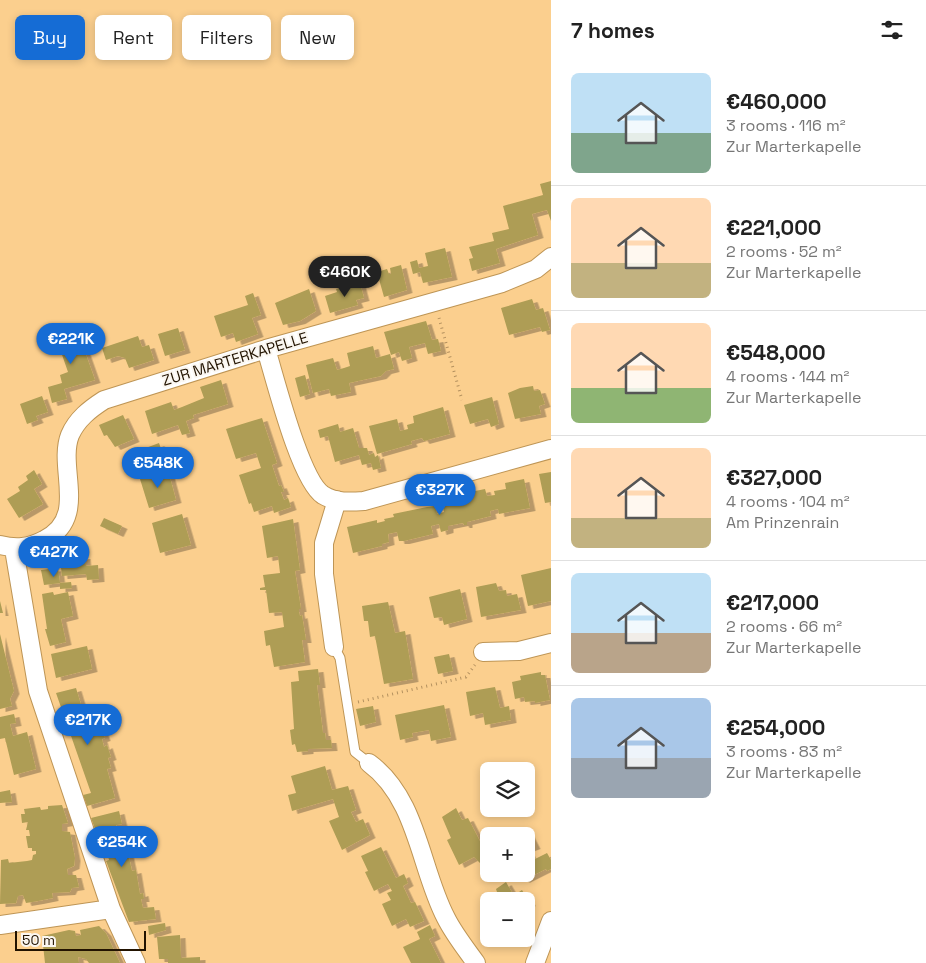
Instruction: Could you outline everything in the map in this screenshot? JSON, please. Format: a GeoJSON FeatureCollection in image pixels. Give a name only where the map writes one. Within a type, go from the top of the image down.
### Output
{"type":"FeatureCollection","features":[{"type":"Feature","properties":{"kind":"street","name":"ZUR MARTERKAPELLE"},"geometry":{"type":"LineString","coordinates":[[136,963],[111,909],[38,691],[7,547],[34,546],[50,538],[60,527],[68,510],[69,437],[76,423],[88,410],[104,400],[128,391],[266,349],[502,283],[536,269],[551,257]]}},
{"type":"Feature","properties":{"kind":"street"},"geometry":{"type":"LineString","coordinates":[[266,349],[307,475],[322,494],[337,500],[364,501],[551,449]]}},
{"type":"Feature","properties":{"kind":"street"},"geometry":{"type":"LineString","coordinates":[[334,647],[324,566],[324,543],[337,500]]}},
{"type":"Feature","properties":{"kind":"street"},"geometry":{"type":"LineString","coordinates":[[484,652],[519,651],[551,643]]}},
{"type":"Feature","properties":{"kind":"street"},"geometry":{"type":"LineString","coordinates":[[369,763],[381,772],[413,825],[446,918],[476,963]]}},
{"type":"Feature","properties":{"kind":"street"},"geometry":{"type":"LineString","coordinates":[[0,925],[111,909]]}},
{"type":"Feature","properties":{"kind":"street"},"geometry":{"type":"LineString","coordinates":[[535,963],[551,921]]}},
{"type":"Feature","properties":{"kind":"lane"},"geometry":{"type":"LineString","coordinates":[[334,647],[340,658],[355,752],[369,763]]}},
{"type":"Feature","properties":{"kind":"path"},"geometry":{"type":"LineString","coordinates":[[435,303],[462,400]]}},
{"type":"Feature","properties":{"kind":"path"},"geometry":{"type":"LineString","coordinates":[[348,704],[466,677],[484,652]]}},
{"type":"Feature","properties":{"kind":"building"},"geometry":{"type":"Polygon","coordinates":[[[551,181],[551,221],[547,210],[532,214],[538,235],[496,249],[500,263],[472,271],[469,259],[473,258],[469,247],[494,241],[492,233],[509,229],[503,206],[543,195],[540,184],[551,181]]]}},
{"type":"Feature","properties":{"kind":"building"},"geometry":{"type":"Polygon","coordinates":[[[445,248],[452,277],[423,283],[420,272],[413,274],[410,262],[417,260],[419,268],[428,266],[425,253],[445,248]]]}},
{"type":"Feature","properties":{"kind":"building"},"geometry":{"type":"Polygon","coordinates":[[[401,265],[407,290],[384,297],[377,272],[387,269],[389,274],[391,274],[390,268],[401,265]]]}},
{"type":"Feature","properties":{"kind":"building"},"geometry":{"type":"Polygon","coordinates":[[[360,283],[364,298],[356,300],[358,305],[330,313],[325,296],[337,292],[336,289],[360,283]]]}},
{"type":"Feature","properties":{"kind":"building"},"geometry":{"type":"Polygon","coordinates":[[[309,289],[316,311],[300,321],[283,325],[275,303],[309,289]]]}},
{"type":"Feature","properties":{"kind":"building"},"geometry":{"type":"Polygon","coordinates":[[[253,293],[261,315],[252,318],[258,334],[236,342],[233,333],[221,337],[214,316],[248,305],[245,296],[253,293]]]}},
{"type":"Feature","properties":{"kind":"building"},"geometry":{"type":"Polygon","coordinates":[[[532,299],[536,310],[543,308],[550,330],[542,332],[540,327],[509,335],[501,308],[532,299]]]}},
{"type":"Feature","properties":{"kind":"building"},"geometry":{"type":"Polygon","coordinates":[[[426,321],[432,340],[438,339],[441,351],[428,354],[425,343],[409,347],[412,358],[402,361],[399,352],[391,355],[384,332],[426,321]]]}},
{"type":"Feature","properties":{"kind":"building"},"geometry":{"type":"Polygon","coordinates":[[[178,328],[185,350],[165,356],[158,334],[178,328]]]}},
{"type":"Feature","properties":{"kind":"building"},"geometry":{"type":"Polygon","coordinates":[[[77,329],[95,380],[64,389],[67,399],[52,403],[48,387],[62,383],[60,375],[68,372],[60,349],[55,351],[51,339],[77,329]]]}},
{"type":"Feature","properties":{"kind":"building"},"geometry":{"type":"Polygon","coordinates":[[[138,336],[142,347],[149,345],[154,360],[129,368],[125,358],[118,356],[106,360],[102,348],[138,336]]]}},
{"type":"Feature","properties":{"kind":"building"},"geometry":{"type":"Polygon","coordinates":[[[373,346],[376,358],[390,354],[394,369],[386,371],[381,376],[349,383],[351,392],[331,396],[329,389],[313,393],[306,365],[333,358],[337,370],[350,366],[347,353],[373,346]]]}},
{"type":"Feature","properties":{"kind":"building"},"geometry":{"type":"Polygon","coordinates":[[[305,375],[310,394],[300,397],[295,378],[305,375]]]}},
{"type":"Feature","properties":{"kind":"building"},"geometry":{"type":"Polygon","coordinates":[[[221,380],[228,404],[193,415],[194,418],[186,421],[190,433],[182,435],[178,425],[152,434],[145,411],[171,402],[174,410],[182,407],[204,398],[200,387],[221,380]]]}},
{"type":"Feature","properties":{"kind":"building"},"geometry":{"type":"Polygon","coordinates":[[[533,386],[534,391],[540,390],[545,404],[539,406],[541,414],[515,419],[508,393],[520,388],[533,386]]]}},
{"type":"Feature","properties":{"kind":"building"},"geometry":{"type":"Polygon","coordinates":[[[42,396],[48,412],[36,416],[38,420],[27,424],[20,404],[42,396]]]}},
{"type":"Feature","properties":{"kind":"building"},"geometry":{"type":"Polygon","coordinates":[[[492,397],[499,424],[491,427],[488,419],[470,424],[464,405],[492,397]]]}},
{"type":"Feature","properties":{"kind":"building"},"geometry":{"type":"Polygon","coordinates":[[[443,407],[450,434],[424,441],[422,438],[411,441],[412,444],[377,454],[369,426],[397,419],[400,431],[408,429],[407,425],[414,423],[413,416],[443,407]]]}},
{"type":"Feature","properties":{"kind":"building"},"geometry":{"type":"Polygon","coordinates":[[[123,415],[134,439],[115,447],[107,435],[104,436],[99,425],[123,415]]]}},
{"type":"Feature","properties":{"kind":"building"},"geometry":{"type":"Polygon","coordinates":[[[262,418],[277,463],[272,465],[279,486],[281,485],[284,492],[281,492],[284,500],[288,498],[291,507],[274,513],[272,506],[254,512],[251,503],[249,504],[239,475],[261,468],[256,453],[236,459],[226,429],[262,418]]]}},
{"type":"Feature","properties":{"kind":"building"},"geometry":{"type":"Polygon","coordinates":[[[338,424],[340,432],[353,428],[359,448],[367,448],[369,455],[374,453],[375,457],[378,455],[381,468],[373,470],[371,463],[362,465],[359,455],[335,462],[328,436],[320,438],[318,430],[338,424]]]}},
{"type":"Feature","properties":{"kind":"building"},"geometry":{"type":"Polygon","coordinates":[[[159,443],[165,460],[148,465],[143,449],[159,443]]]}},
{"type":"Feature","properties":{"kind":"building"},"geometry":{"type":"Polygon","coordinates":[[[34,470],[42,484],[34,489],[43,504],[19,518],[7,499],[20,491],[18,487],[28,480],[26,476],[34,470]]]}},
{"type":"Feature","properties":{"kind":"building"},"geometry":{"type":"Polygon","coordinates":[[[168,470],[176,500],[149,508],[140,479],[168,470]]]}},
{"type":"Feature","properties":{"kind":"building"},"geometry":{"type":"Polygon","coordinates":[[[551,472],[551,502],[545,503],[539,474],[551,472]]]}},
{"type":"Feature","properties":{"kind":"building"},"geometry":{"type":"Polygon","coordinates":[[[524,479],[530,508],[499,514],[498,509],[490,511],[491,516],[467,522],[467,525],[463,523],[448,526],[448,530],[441,532],[439,524],[431,526],[433,534],[404,541],[399,541],[397,532],[388,534],[389,542],[382,544],[382,546],[353,553],[347,527],[377,520],[377,523],[385,521],[384,519],[394,517],[393,514],[427,507],[435,506],[437,514],[444,512],[441,498],[485,489],[487,496],[495,495],[494,491],[506,489],[505,483],[524,479]]]}},
{"type":"Feature","properties":{"kind":"building"},"geometry":{"type":"Polygon","coordinates":[[[182,514],[191,545],[160,553],[152,523],[182,514]]]}},
{"type":"Feature","properties":{"kind":"building"},"geometry":{"type":"Polygon","coordinates":[[[104,518],[122,526],[118,534],[100,526],[104,518]]]}},
{"type":"Feature","properties":{"kind":"building"},"geometry":{"type":"Polygon","coordinates":[[[293,519],[300,570],[295,571],[301,609],[299,609],[299,612],[300,616],[302,615],[306,640],[302,640],[305,662],[274,667],[270,645],[266,646],[264,631],[284,627],[282,612],[269,613],[266,590],[260,590],[260,588],[265,587],[263,575],[280,573],[278,556],[267,558],[262,526],[293,519]]]}},
{"type":"Feature","properties":{"kind":"building"},"geometry":{"type":"Polygon","coordinates":[[[85,556],[86,566],[98,565],[99,579],[87,580],[86,574],[62,576],[60,559],[85,556]]]}},
{"type":"Feature","properties":{"kind":"building"},"geometry":{"type":"Polygon","coordinates":[[[58,568],[60,583],[44,585],[41,570],[58,568]]]}},
{"type":"Feature","properties":{"kind":"building"},"geometry":{"type":"Polygon","coordinates":[[[551,568],[551,601],[528,606],[521,575],[551,568]]]}},
{"type":"Feature","properties":{"kind":"building"},"geometry":{"type":"Polygon","coordinates":[[[71,582],[72,588],[60,589],[60,583],[71,582]]]}},
{"type":"Feature","properties":{"kind":"building"},"geometry":{"type":"Polygon","coordinates":[[[496,583],[499,591],[506,590],[507,596],[517,594],[521,610],[481,617],[476,587],[496,583]]]}},
{"type":"Feature","properties":{"kind":"building"},"geometry":{"type":"Polygon","coordinates":[[[460,589],[467,619],[444,625],[442,617],[434,618],[429,597],[460,589]]]}},
{"type":"Feature","properties":{"kind":"building"},"geometry":{"type":"Polygon","coordinates":[[[53,592],[54,595],[68,592],[73,616],[61,619],[66,642],[50,646],[45,629],[47,629],[42,594],[53,592]]]}},
{"type":"Feature","properties":{"kind":"building"},"geometry":{"type":"Polygon","coordinates":[[[0,601],[3,613],[0,613],[0,601]]]}},
{"type":"Feature","properties":{"kind":"building"},"geometry":{"type":"Polygon","coordinates":[[[388,602],[395,633],[405,631],[413,679],[384,684],[375,636],[370,637],[368,621],[364,621],[362,606],[388,602]]]}},
{"type":"Feature","properties":{"kind":"building"},"geometry":{"type":"Polygon","coordinates":[[[0,634],[14,691],[10,699],[12,706],[0,709],[0,634]]]}},
{"type":"Feature","properties":{"kind":"building"},"geometry":{"type":"Polygon","coordinates":[[[87,646],[92,669],[56,678],[51,654],[87,646]]]}},
{"type":"Feature","properties":{"kind":"building"},"geometry":{"type":"Polygon","coordinates":[[[449,654],[453,671],[438,674],[434,657],[449,654]]]}},
{"type":"Feature","properties":{"kind":"building"},"geometry":{"type":"Polygon","coordinates":[[[318,669],[320,685],[317,685],[323,733],[325,733],[326,740],[331,740],[332,748],[308,749],[308,751],[297,752],[295,744],[292,745],[290,730],[294,729],[291,682],[299,681],[298,671],[318,669]]]}},
{"type":"Feature","properties":{"kind":"building"},"geometry":{"type":"Polygon","coordinates":[[[541,672],[541,675],[545,675],[550,700],[535,703],[535,701],[525,702],[524,697],[515,699],[512,682],[521,680],[520,676],[541,672]]]}},
{"type":"Feature","properties":{"kind":"building"},"geometry":{"type":"Polygon","coordinates":[[[495,687],[500,708],[509,706],[511,720],[485,725],[483,713],[470,716],[466,692],[495,687]]]}},
{"type":"Feature","properties":{"kind":"building"},"geometry":{"type":"Polygon","coordinates":[[[76,688],[82,708],[93,706],[97,727],[101,726],[105,738],[102,739],[104,747],[107,745],[111,757],[108,758],[111,768],[107,769],[115,798],[87,806],[83,795],[91,793],[56,693],[76,688]]]}},
{"type":"Feature","properties":{"kind":"building"},"geometry":{"type":"Polygon","coordinates":[[[444,705],[451,737],[431,741],[429,730],[412,733],[413,737],[400,740],[395,715],[444,705]]]}},
{"type":"Feature","properties":{"kind":"building"},"geometry":{"type":"Polygon","coordinates":[[[373,706],[376,722],[360,726],[356,709],[373,706]]]}},
{"type":"Feature","properties":{"kind":"building"},"geometry":{"type":"Polygon","coordinates":[[[14,714],[16,723],[10,724],[13,736],[27,732],[36,769],[14,775],[5,738],[0,739],[0,717],[14,714]]]}},
{"type":"Feature","properties":{"kind":"building"},"geometry":{"type":"Polygon","coordinates":[[[325,766],[332,790],[348,786],[356,810],[351,812],[356,822],[363,819],[370,835],[342,850],[329,821],[339,817],[333,799],[292,811],[288,795],[296,793],[291,776],[325,766]]]}},
{"type":"Feature","properties":{"kind":"building"},"geometry":{"type":"Polygon","coordinates":[[[10,790],[12,802],[0,803],[0,792],[10,790]]]}},
{"type":"Feature","properties":{"kind":"building"},"geometry":{"type":"Polygon","coordinates":[[[62,805],[68,823],[62,824],[62,831],[70,832],[75,858],[74,866],[67,869],[68,875],[76,875],[79,887],[72,888],[70,892],[52,893],[53,898],[26,903],[23,895],[18,896],[16,903],[0,904],[1,860],[8,859],[9,863],[27,861],[32,860],[33,855],[36,854],[36,851],[32,851],[32,848],[28,848],[26,836],[30,836],[29,830],[26,830],[28,822],[22,823],[21,814],[25,814],[24,809],[40,807],[41,810],[48,809],[48,806],[62,805]]]}},
{"type":"Feature","properties":{"kind":"building"},"geometry":{"type":"Polygon","coordinates":[[[456,808],[462,820],[468,818],[480,841],[480,863],[474,857],[459,865],[447,840],[451,838],[442,817],[456,808]]]}},
{"type":"Feature","properties":{"kind":"building"},"geometry":{"type":"Polygon","coordinates":[[[119,811],[122,824],[116,825],[120,840],[125,839],[132,871],[136,870],[140,894],[143,893],[144,899],[141,899],[143,908],[154,907],[156,919],[129,922],[106,861],[109,860],[105,844],[101,845],[91,818],[119,811]]]}},
{"type":"Feature","properties":{"kind":"building"},"geometry":{"type":"Polygon","coordinates":[[[381,847],[396,878],[404,874],[408,883],[403,886],[411,903],[415,902],[424,921],[410,927],[406,919],[392,926],[382,904],[391,900],[387,893],[392,891],[388,884],[374,891],[365,872],[368,871],[361,856],[381,847]]]}},
{"type":"Feature","properties":{"kind":"building"},"geometry":{"type":"Polygon","coordinates":[[[547,853],[551,860],[551,869],[547,871],[546,869],[535,874],[535,859],[547,853]]]}},
{"type":"Feature","properties":{"kind":"building"},"geometry":{"type":"Polygon","coordinates":[[[506,882],[512,892],[497,892],[496,889],[506,882]]]}},
{"type":"Feature","properties":{"kind":"building"},"geometry":{"type":"Polygon","coordinates":[[[165,923],[166,930],[149,935],[148,926],[165,923]]]}},
{"type":"Feature","properties":{"kind":"building"},"geometry":{"type":"Polygon","coordinates":[[[430,925],[435,936],[429,939],[441,963],[411,963],[403,947],[420,939],[417,932],[430,925]]]}},
{"type":"Feature","properties":{"kind":"building"},"geometry":{"type":"Polygon","coordinates":[[[99,926],[106,933],[120,963],[89,963],[86,959],[78,957],[79,963],[45,963],[42,936],[69,930],[75,931],[76,936],[81,935],[80,930],[99,926]]]}},
{"type":"Feature","properties":{"kind":"building"},"geometry":{"type":"Polygon","coordinates":[[[180,935],[181,958],[200,957],[200,963],[168,963],[168,959],[159,959],[157,937],[180,935]]]}}]}
